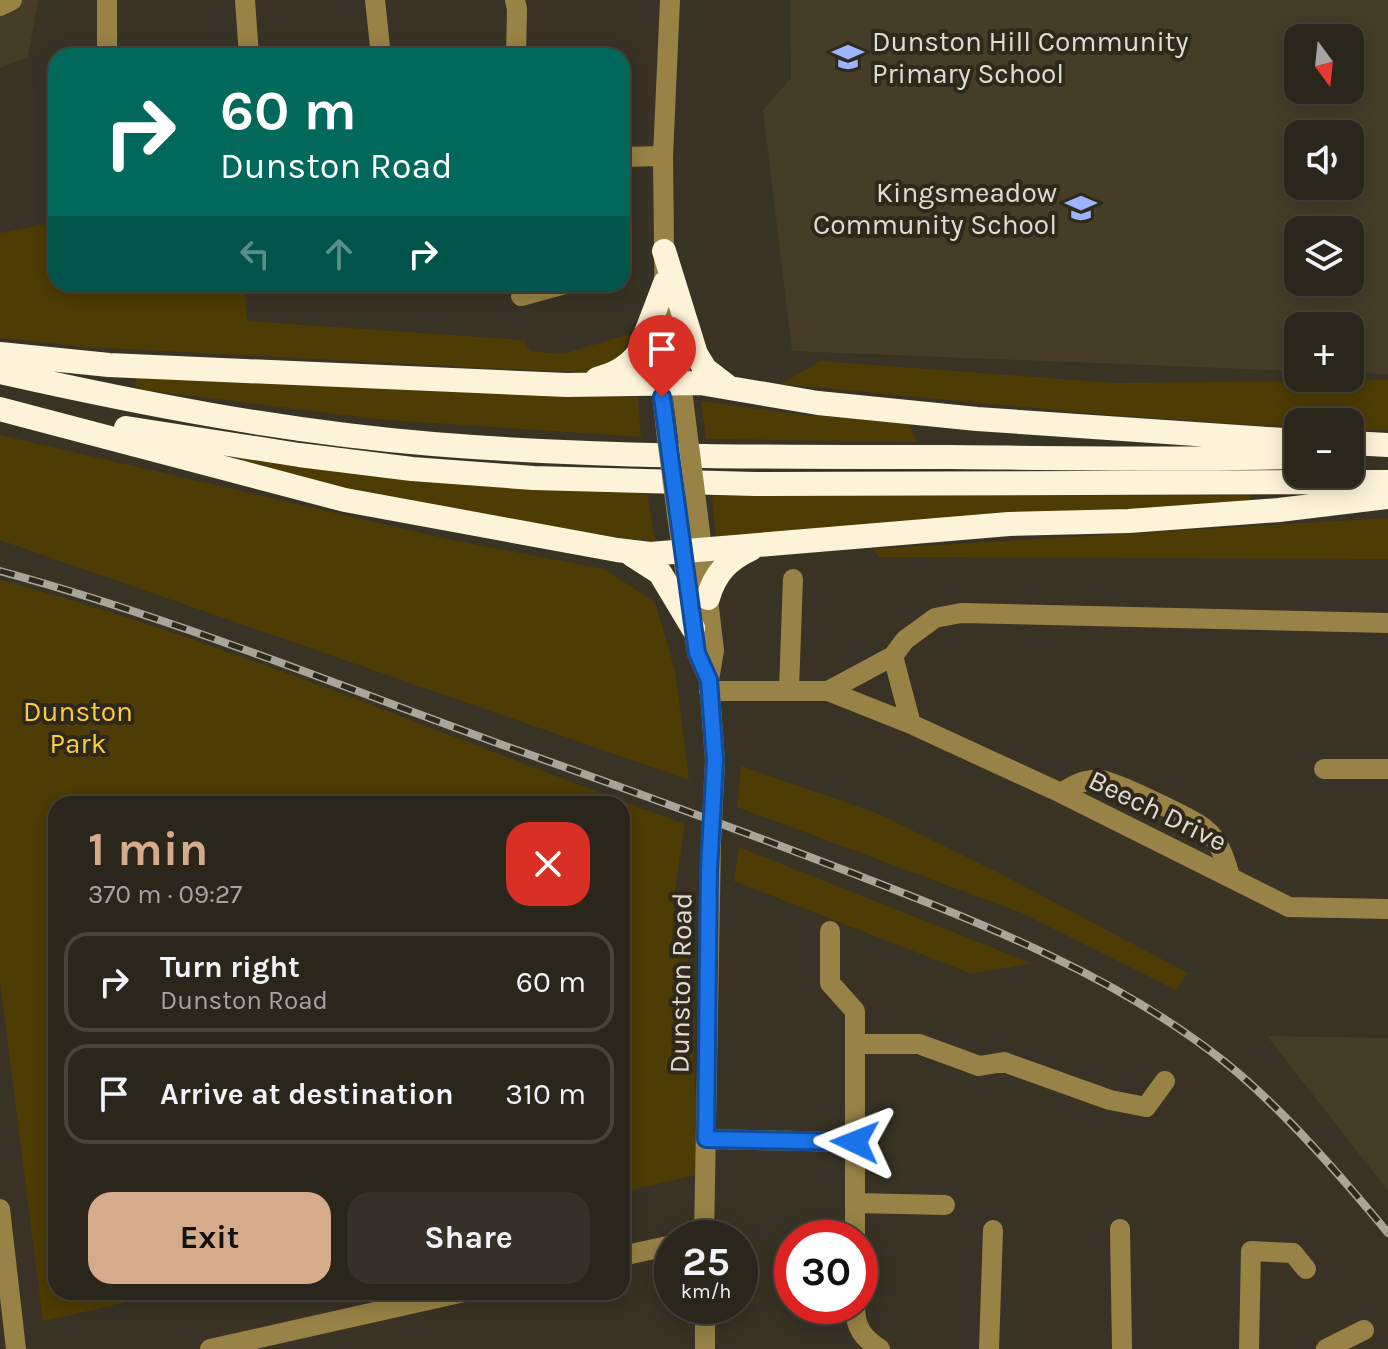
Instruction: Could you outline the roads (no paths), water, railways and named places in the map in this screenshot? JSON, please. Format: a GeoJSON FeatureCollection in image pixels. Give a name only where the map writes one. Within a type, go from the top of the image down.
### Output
{"type":"FeatureCollection","features":[{"type":"Feature","properties":{"kind":"highway"},"geometry":{"type":"LineString","coordinates":[[664,251],[696,354],[711,375],[732,389]]}},
{"type":"Feature","properties":{"kind":"highway"},"geometry":{"type":"LineString","coordinates":[[567,385],[606,376],[632,362],[643,344],[665,283]]}},
{"type":"Feature","properties":{"kind":"highway"},"geometry":{"type":"LineString","coordinates":[[0,354],[109,365],[567,385],[671,383],[818,403],[977,419],[1284,440]]}},
{"type":"Feature","properties":{"kind":"highway"},"geometry":{"type":"LineString","coordinates":[[0,372],[111,397],[303,429],[430,444],[533,451],[759,457],[1284,457]]}},
{"type":"Feature","properties":{"kind":"highway"},"geometry":{"type":"LineString","coordinates":[[0,406],[299,455],[412,469],[533,478],[755,484],[1388,482]]}},
{"type":"Feature","properties":{"kind":"highway"},"geometry":{"type":"LineString","coordinates":[[0,406],[345,500],[650,554],[1009,524],[1129,521],[1249,512],[1388,497]]}},
{"type":"Feature","properties":{"kind":"highway"},"geometry":{"type":"LineString","coordinates":[[1364,444],[1388,445]]}},
{"type":"Feature","properties":{"kind":"highway"},"geometry":{"type":"LineString","coordinates":[[1364,456],[1388,455]]}},
{"type":"Feature","properties":{"kind":"highway"},"geometry":{"type":"LineString","coordinates":[[708,598],[724,565],[761,545]]}},
{"type":"Feature","properties":{"kind":"highway"},"geometry":{"type":"LineString","coordinates":[[617,550],[645,562],[660,573],[674,591],[693,628]]}},
{"type":"Feature","properties":{"kind":"street"},"geometry":{"type":"LineString","coordinates":[[0,6],[12,0]]}},
{"type":"Feature","properties":{"kind":"street"},"geometry":{"type":"LineString","coordinates":[[107,0],[107,48]]}},
{"type":"Feature","properties":{"kind":"street"},"geometry":{"type":"LineString","coordinates":[[245,0],[248,48]]}},
{"type":"Feature","properties":{"kind":"street"},"geometry":{"type":"LineString","coordinates":[[375,0],[380,48]]}},
{"type":"Feature","properties":{"kind":"street"},"geometry":{"type":"LineString","coordinates":[[515,0],[516,48]]}},
{"type":"Feature","properties":{"kind":"street"},"geometry":{"type":"LineString","coordinates":[[670,0],[663,156],[665,334],[679,366],[671,383],[676,430],[698,516],[692,552]]}},
{"type":"Feature","properties":{"kind":"street"},"geometry":{"type":"LineString","coordinates":[[630,157],[663,156]]}},
{"type":"Feature","properties":{"kind":"street"},"geometry":{"type":"LineString","coordinates":[[521,296],[536,292]]}},
{"type":"Feature","properties":{"kind":"street","name":"Dunston Road"},"geometry":{"type":"LineString","coordinates":[[676,430],[677,515],[708,598],[714,650],[709,685],[715,760],[704,1220]]}},
{"type":"Feature","properties":{"kind":"street","name":"Dunston Road"},"geometry":{"type":"LineString","coordinates":[[692,552],[693,628],[697,653],[709,685]]}},
{"type":"Feature","properties":{"kind":"street"},"geometry":{"type":"LineString","coordinates":[[789,689],[793,579]]}},
{"type":"Feature","properties":{"kind":"street"},"geometry":{"type":"LineString","coordinates":[[828,691],[893,656],[919,628],[935,618],[961,613],[1388,623]]}},
{"type":"Feature","properties":{"kind":"street"},"geometry":{"type":"LineString","coordinates":[[893,656],[911,724]]}},
{"type":"Feature","properties":{"kind":"street","name":"Beech Drive"},"geometry":{"type":"LineString","coordinates":[[709,685],[828,691],[911,724],[1061,793],[1289,907],[1388,909]]}},
{"type":"Feature","properties":{"kind":"street"},"geometry":{"type":"LineString","coordinates":[[1324,769],[1388,769]]}},
{"type":"Feature","properties":{"kind":"street"},"geometry":{"type":"LineString","coordinates":[[1061,793],[1076,783],[1102,780],[1157,803],[1205,828],[1224,854],[1230,876]]}},
{"type":"Feature","properties":{"kind":"street"},"geometry":{"type":"LineString","coordinates":[[830,931],[830,983],[855,1011],[855,1220]]}},
{"type":"Feature","properties":{"kind":"street"},"geometry":{"type":"LineString","coordinates":[[856,1044],[919,1044],[979,1066],[1004,1062],[1110,1100],[1146,1107],[1165,1081]]}},
{"type":"Feature","properties":{"kind":"street"},"geometry":{"type":"LineString","coordinates":[[706,1139],[855,1142]]}},
{"type":"Feature","properties":{"kind":"street"},"geometry":{"type":"LineString","coordinates":[[855,1203],[945,1205]]}},
{"type":"Feature","properties":{"kind":"street"},"geometry":{"type":"LineString","coordinates":[[0,1210],[16,1349]]}},
{"type":"Feature","properties":{"kind":"street"},"geometry":{"type":"LineString","coordinates":[[1120,1229],[1122,1349]]}},
{"type":"Feature","properties":{"kind":"street"},"geometry":{"type":"LineString","coordinates":[[989,1349],[993,1230]]}},
{"type":"Feature","properties":{"kind":"street"},"geometry":{"type":"LineString","coordinates":[[630,1254],[654,1249]]}},
{"type":"Feature","properties":{"kind":"street"},"geometry":{"type":"LineString","coordinates":[[1249,1349],[1251,1251],[1293,1253],[1306,1269]]}},
{"type":"Feature","properties":{"kind":"street"},"geometry":{"type":"LineString","coordinates":[[210,1349],[428,1300]]}},
{"type":"Feature","properties":{"kind":"street"},"geometry":{"type":"LineString","coordinates":[[705,1324],[705,1349]]}},
{"type":"Feature","properties":{"kind":"street"},"geometry":{"type":"LineString","coordinates":[[857,1324],[862,1338],[880,1349]]}},
{"type":"Feature","properties":{"kind":"street"},"geometry":{"type":"LineString","coordinates":[[1326,1349],[1364,1330]]}},
{"type":"Feature","properties":{"kind":"railway"},"geometry":{"type":"LineString","coordinates":[[0,571],[129,610],[257,654],[684,810],[905,894],[1049,955],[1140,1004],[1226,1063],[1290,1122],[1388,1233]]}},
{"type":"Feature","properties":{"kind":"place","name":"Dunston Hill Community Primary School"},"geometry":{"type":"Point","coordinates":[848,57]}},
{"type":"Feature","properties":{"kind":"place","name":"Kingsmeadow Community School"},"geometry":{"type":"Point","coordinates":[1081,208]}},
{"type":"Feature","properties":{"kind":"park label","name":"Dunston Park"},"geometry":{"type":"Point","coordinates":[78,727]}}]}
